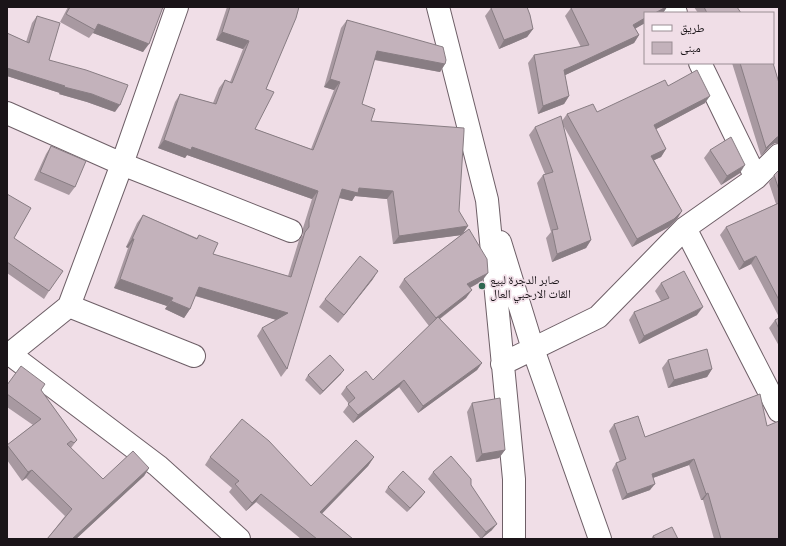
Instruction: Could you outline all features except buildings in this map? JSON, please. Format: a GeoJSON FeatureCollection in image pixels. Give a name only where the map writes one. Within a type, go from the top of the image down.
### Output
{"type":"FeatureCollection","features":[{"type":"Feature","properties":{"kind":"street"},"geometry":{"type":"LineString","coordinates":[[177,7],[122,164],[69,306],[8,354],[158,466],[239,539]]}},
{"type":"Feature","properties":{"kind":"street"},"geometry":{"type":"LineString","coordinates":[[438,7],[487,200],[533,349],[600,539]]}},
{"type":"Feature","properties":{"kind":"street"},"geometry":{"type":"LineString","coordinates":[[700,64],[756,178]]}},
{"type":"Feature","properties":{"kind":"street"},"geometry":{"type":"LineString","coordinates":[[7,113],[122,164],[291,231]]}},
{"type":"Feature","properties":{"kind":"street"},"geometry":{"type":"LineString","coordinates":[[502,364],[598,317],[685,228],[756,178],[779,155]]}},
{"type":"Feature","properties":{"kind":"street"},"geometry":{"type":"LineString","coordinates":[[487,200],[514,479],[514,539]]}},
{"type":"Feature","properties":{"kind":"street"},"geometry":{"type":"LineString","coordinates":[[685,228],[779,411]]}},
{"type":"Feature","properties":{"kind":"street"},"geometry":{"type":"LineString","coordinates":[[69,306],[194,356]]}},
{"type":"Feature","properties":{"kind":"place","name":"صابر الدجرة لبيع القات الارحبي العال"},"geometry":{"type":"Point","coordinates":[482,286]}}]}
